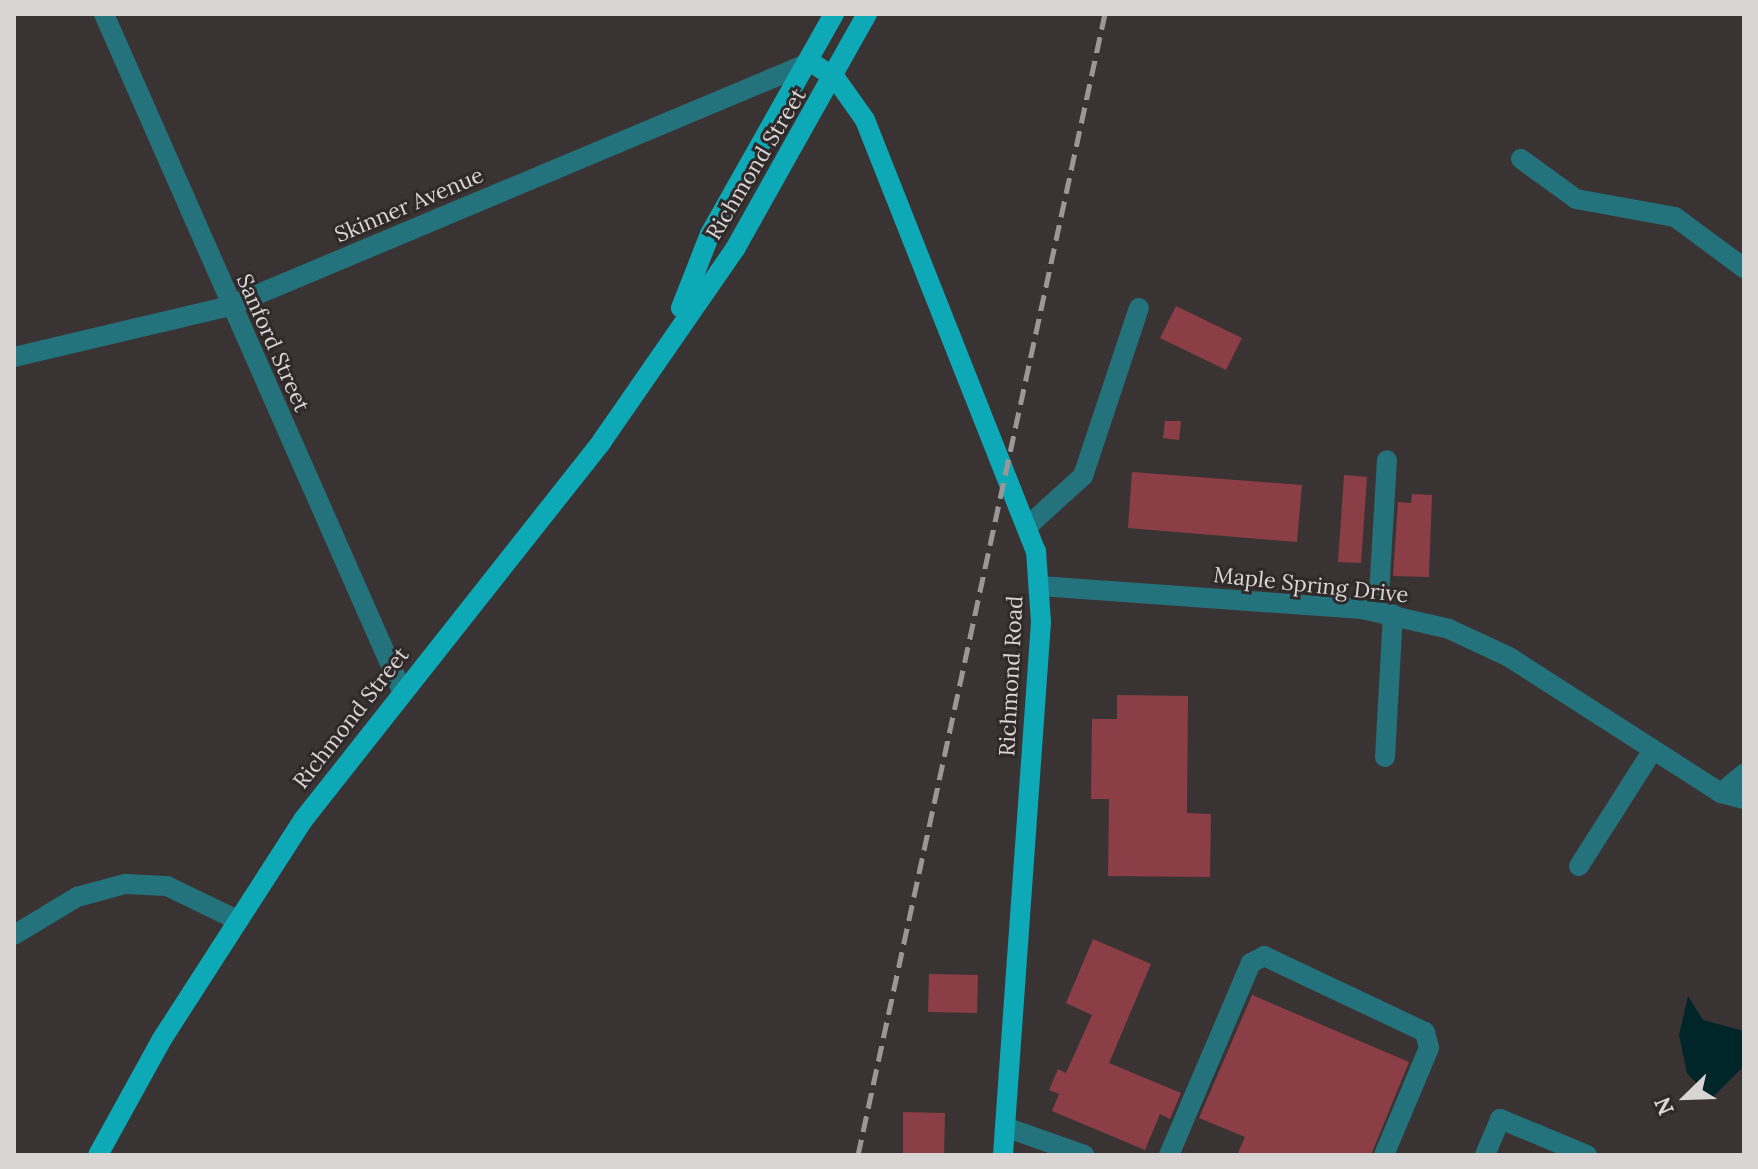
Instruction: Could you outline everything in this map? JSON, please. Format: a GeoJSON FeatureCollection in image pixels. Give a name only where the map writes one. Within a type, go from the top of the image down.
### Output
{"type":"FeatureCollection","features":[{"type":"Feature","properties":{"kind":"main road","name":"Richmond Street"},"geometry":{"type":"LineString","coordinates":[[672,330],[710,234],[811,62],[834,14]]}},
{"type":"Feature","properties":{"kind":"main road","name":"Richmond Street"},"geometry":{"type":"LineString","coordinates":[[98,1155],[237,920],[402,691],[602,441],[672,330],[735,249],[836,79],[867,14]]}},
{"type":"Feature","properties":{"kind":"main road","name":"Richmond Road"},"geometry":{"type":"LineString","coordinates":[[811,62],[836,79],[865,120],[1030,524],[1040,586],[1003,1155]]}},
{"type":"Feature","properties":{"kind":"street","name":"Sanford Street"},"geometry":{"type":"LineString","coordinates":[[104,14],[402,691]]}},
{"type":"Feature","properties":{"kind":"street","name":"Skinner Avenue"},"geometry":{"type":"LineString","coordinates":[[14,357],[230,306],[811,62]]}},
{"type":"Feature","properties":{"kind":"street"},"geometry":{"type":"LineString","coordinates":[[1521,159],[1563,194],[1675,217],[1744,268]]}},
{"type":"Feature","properties":{"kind":"street"},"geometry":{"type":"LineString","coordinates":[[1030,524],[1083,476],[1139,308]]}},
{"type":"Feature","properties":{"kind":"street"},"geometry":{"type":"LineString","coordinates":[[1385,757],[1387,460]]}},
{"type":"Feature","properties":{"kind":"street","name":"Maple Spring Drive"},"geometry":{"type":"LineString","coordinates":[[1040,586],[1386,613],[1480,642],[1721,793],[1744,799]]}},
{"type":"Feature","properties":{"kind":"street"},"geometry":{"type":"LineString","coordinates":[[1579,866],[1653,750]]}},
{"type":"Feature","properties":{"kind":"street"},"geometry":{"type":"LineString","coordinates":[[1721,793],[1744,774]]}},
{"type":"Feature","properties":{"kind":"street"},"geometry":{"type":"LineString","coordinates":[[14,935],[77,897],[125,884],[167,886],[237,920]]}},
{"type":"Feature","properties":{"kind":"street"},"geometry":{"type":"LineString","coordinates":[[1169,1155],[1251,963],[1264,956],[1425,1032],[1429,1048],[1384,1155]]}},
{"type":"Feature","properties":{"kind":"street"},"geometry":{"type":"LineString","coordinates":[[1485,1155],[1500,1119],[1587,1155]]}},
{"type":"Feature","properties":{"kind":"street"},"geometry":{"type":"LineString","coordinates":[[1005,1127],[1084,1155]]}},
{"type":"Feature","properties":{"kind":"water"},"geometry":{"type":"Polygon","coordinates":[[[1688,996],[1703,1020],[1744,1031],[1744,1066],[1711,1099],[1687,1073],[1679,1035],[1688,996]]]}},
{"type":"Feature","properties":{"kind":"building"},"geometry":{"type":"Polygon","coordinates":[[[1176,306],[1242,338],[1226,370],[1160,338],[1176,306]]]}},
{"type":"Feature","properties":{"kind":"building"},"geometry":{"type":"Polygon","coordinates":[[[1165,421],[1181,421],[1179,440],[1163,438],[1165,421]]]}},
{"type":"Feature","properties":{"kind":"building"},"geometry":{"type":"Polygon","coordinates":[[[1132,472],[1302,485],[1297,542],[1128,528],[1132,472]]]}},
{"type":"Feature","properties":{"kind":"building"},"geometry":{"type":"Polygon","coordinates":[[[1344,475],[1367,477],[1361,563],[1338,562],[1344,475]]]}},
{"type":"Feature","properties":{"kind":"building"},"geometry":{"type":"Polygon","coordinates":[[[1412,494],[1432,495],[1429,577],[1393,576],[1398,502],[1411,503],[1412,494]]]}},
{"type":"Feature","properties":{"kind":"building"},"geometry":{"type":"Polygon","coordinates":[[[1117,695],[1188,696],[1187,813],[1211,814],[1210,877],[1108,876],[1109,799],[1091,799],[1092,719],[1117,719],[1117,695]]]}},
{"type":"Feature","properties":{"kind":"building"},"geometry":{"type":"Polygon","coordinates":[[[1093,939],[1151,964],[1109,1063],[1181,1093],[1170,1119],[1160,1114],[1145,1150],[1052,1111],[1059,1094],[1049,1090],[1058,1069],[1066,1073],[1092,1015],[1066,1003],[1093,939]]]}},
{"type":"Feature","properties":{"kind":"building"},"geometry":{"type":"Polygon","coordinates":[[[929,974],[978,975],[977,1013],[928,1012],[929,974]]]}},
{"type":"Feature","properties":{"kind":"building"},"geometry":{"type":"Polygon","coordinates":[[[1252,995],[1409,1062],[1371,1155],[1237,1155],[1245,1137],[1199,1118],[1252,995]]]}},
{"type":"Feature","properties":{"kind":"building"},"geometry":{"type":"Polygon","coordinates":[[[903,1112],[945,1113],[944,1155],[903,1155],[903,1112]]]}},
{"type":"Feature","properties":{"kind":"railway"},"geometry":{"type":"LineString","coordinates":[[858,1155],[1105,14]]}}]}
